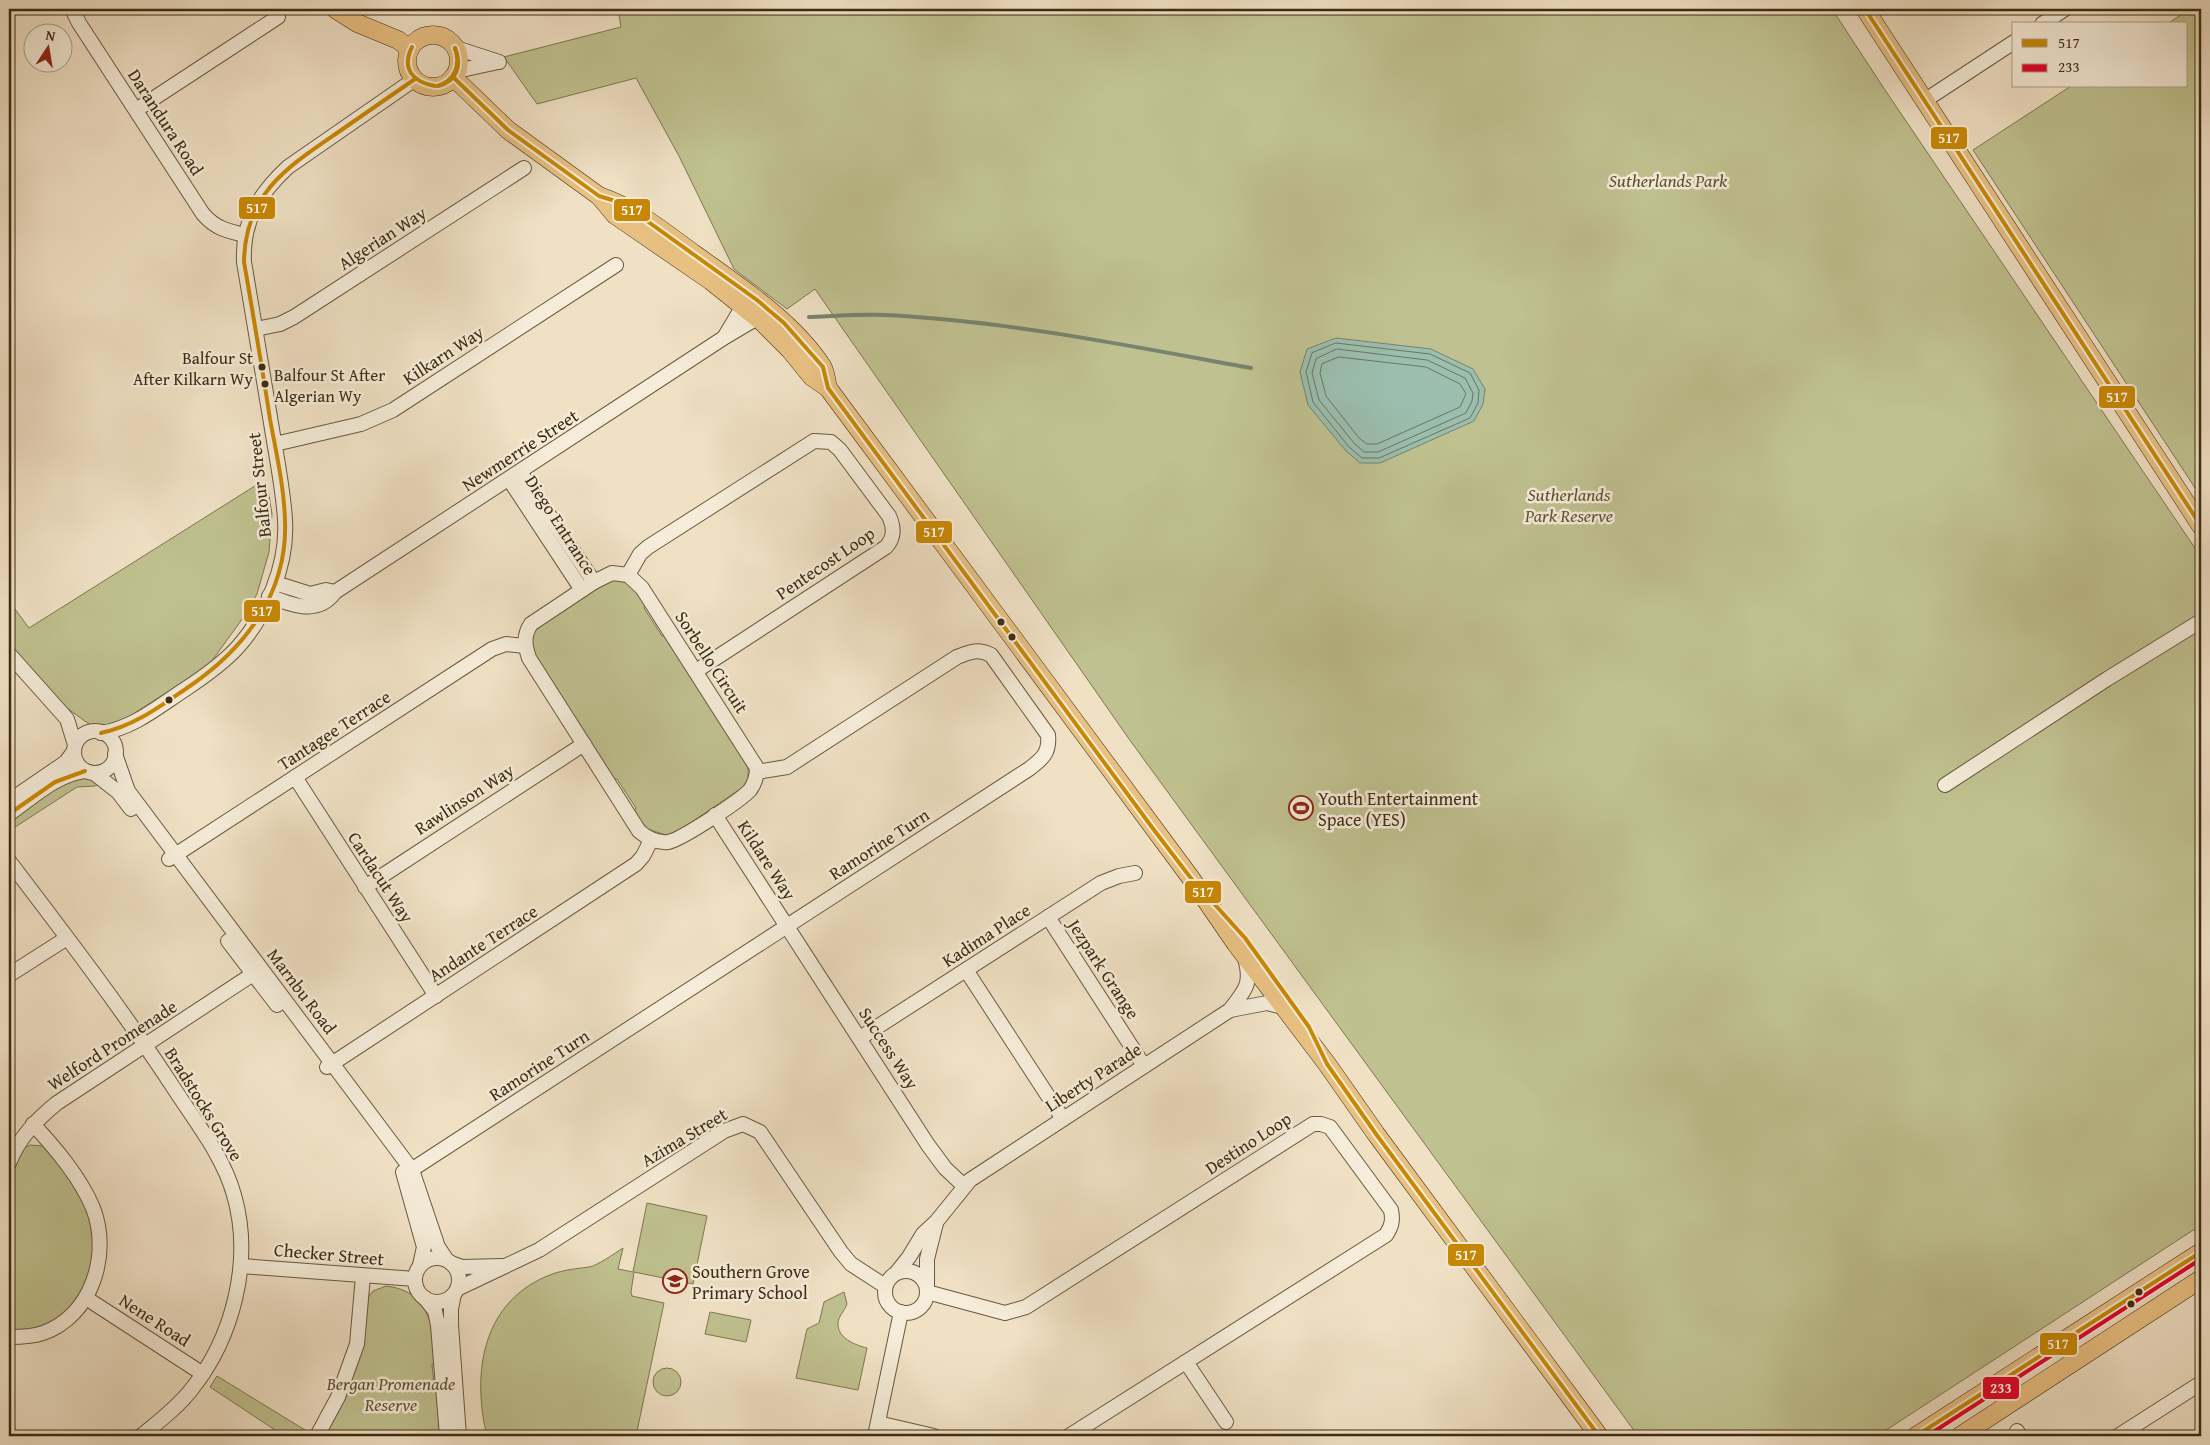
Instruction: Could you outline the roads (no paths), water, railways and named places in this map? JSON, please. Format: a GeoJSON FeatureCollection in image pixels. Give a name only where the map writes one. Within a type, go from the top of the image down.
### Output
{"type":"FeatureCollection","features":[{"type":"Feature","properties":{"kind":"main road"},"geometry":{"type":"LineString","coordinates":[[335,9],[357,23],[398,40],[410,49]]}},
{"type":"Feature","properties":{"kind":"main road"},"geometry":{"type":"LineString","coordinates":[[1865,9],[2201,526]]}},
{"type":"Feature","properties":{"kind":"main road"},"geometry":{"type":"LineString","coordinates":[[429,35],[444,37],[456,48],[459,55],[455,74],[448,82],[433,86],[426,85],[415,79],[409,71],[410,49],[415,42],[429,35]]}},
{"type":"Feature","properties":{"kind":"main road"},"geometry":{"type":"LineString","coordinates":[[455,74],[508,130],[599,196],[614,214],[711,281],[746,300],[762,313],[812,377],[828,388],[1190,878],[1244,955],[1327,1064],[1376,1134],[1598,1436]]}},
{"type":"Feature","properties":{"kind":"main road"},"geometry":{"type":"LineString","coordinates":[[1190,878],[1245,938],[1310,1027],[1327,1064]]}},
{"type":"Feature","properties":{"kind":"main road"},"geometry":{"type":"LineString","coordinates":[[1916,1436],[2201,1252]]}},
{"type":"Feature","properties":{"kind":"main road"},"geometry":{"type":"LineString","coordinates":[[1960,1436],[2201,1279]]}},
{"type":"Feature","properties":{"kind":"main road"},"geometry":{"type":"LineString","coordinates":[[1981,1436],[2041,1397],[2045,1392],[2046,1381]]}},
{"type":"Feature","properties":{"kind":"street","name":"Darandura Road"},"geometry":{"type":"LineString","coordinates":[[74,9],[79,23],[211,224],[222,230],[245,235]]}},
{"type":"Feature","properties":{"kind":"street"},"geometry":{"type":"LineString","coordinates":[[2045,22],[2066,9]]}},
{"type":"Feature","properties":{"kind":"street"},"geometry":{"type":"LineString","coordinates":[[136,110],[278,17]]}},
{"type":"Feature","properties":{"kind":"street"},"geometry":{"type":"LineString","coordinates":[[1924,101],[2012,43]]}},
{"type":"Feature","properties":{"kind":"street"},"geometry":{"type":"LineString","coordinates":[[455,74],[499,62],[456,48]]}},
{"type":"Feature","properties":{"kind":"street","name":"Balfour Street"},"geometry":{"type":"LineString","coordinates":[[97,732],[116,731],[132,725],[210,673],[224,661],[250,631],[272,589],[284,542],[286,522],[275,444],[244,262],[245,235],[254,208],[270,183],[288,167],[415,79]]}},
{"type":"Feature","properties":{"kind":"street","name":"Algerian Way"},"geometry":{"type":"LineString","coordinates":[[256,329],[280,324],[294,317],[524,168]]}},
{"type":"Feature","properties":{"kind":"street","name":"Kilkarn Way"},"geometry":{"type":"LineString","coordinates":[[275,444],[361,424],[393,410],[616,264]]}},
{"type":"Feature","properties":{"kind":"street","name":"Newmerrie Street"},"geometry":{"type":"LineString","coordinates":[[725,337],[746,300]]}},
{"type":"Feature","properties":{"kind":"street","name":"Newmerrie Street"},"geometry":{"type":"LineString","coordinates":[[272,589],[310,594],[326,590],[335,592],[762,313]]}},
{"type":"Feature","properties":{"kind":"street","name":"Pentecost Loop"},"geometry":{"type":"LineString","coordinates":[[628,575],[640,554],[648,547],[814,441],[831,442],[840,450],[888,516],[893,528],[893,535],[886,547],[696,671]]}},
{"type":"Feature","properties":{"kind":"street","name":"Diego Entrance"},"geometry":{"type":"LineString","coordinates":[[515,476],[594,582]]}},
{"type":"Feature","properties":{"kind":"street","name":"Diego Entrance"},"geometry":{"type":"LineString","coordinates":[[515,476],[582,590]]}},
{"type":"Feature","properties":{"kind":"street"},"geometry":{"type":"LineString","coordinates":[[628,575],[612,573],[594,582],[531,624],[525,636],[525,646],[529,658],[639,832],[651,840],[672,841],[715,815],[749,791],[757,772]]}},
{"type":"Feature","properties":{"kind":"street","name":"Sorbello Circuit"},"geometry":{"type":"LineString","coordinates":[[628,575],[642,588],[755,763],[757,772]]}},
{"type":"Feature","properties":{"kind":"street"},"geometry":{"type":"LineString","coordinates":[[1945,785],[2107,680],[2201,622]]}},
{"type":"Feature","properties":{"kind":"street","name":"Tantagee Terrace"},"geometry":{"type":"LineString","coordinates":[[172,857],[492,649],[506,644],[525,646]]}},
{"type":"Feature","properties":{"kind":"street","name":"Ramorine Turn"},"geometry":{"type":"LineString","coordinates":[[409,1172],[1029,769],[1045,756],[1049,743],[1048,735],[991,655],[981,651],[971,651],[957,657],[787,767],[757,772]]}},
{"type":"Feature","properties":{"kind":"street"},"geometry":{"type":"LineString","coordinates":[[9,654],[67,719],[108,737],[113,742],[115,753],[109,768],[90,772],[73,772],[9,814]]}},
{"type":"Feature","properties":{"kind":"street"},"geometry":{"type":"LineString","coordinates":[[67,719],[75,748],[75,761],[90,772]]}},
{"type":"Feature","properties":{"kind":"street","name":"Balfour Street"},"geometry":{"type":"LineString","coordinates":[[115,753],[132,725]]}},
{"type":"Feature","properties":{"kind":"street"},"geometry":{"type":"LineString","coordinates":[[9,801],[66,762],[82,736],[97,732]]}},
{"type":"Feature","properties":{"kind":"street","name":"Rawlinson Way"},"geometry":{"type":"LineString","coordinates":[[365,887],[584,744]]}},
{"type":"Feature","properties":{"kind":"street","name":"Marnbu Road"},"geometry":{"type":"LineString","coordinates":[[115,753],[128,791],[172,857],[253,974],[330,1066]]}},
{"type":"Feature","properties":{"kind":"street","name":"Marnbu Road"},"geometry":{"type":"LineString","coordinates":[[90,772],[118,792],[172,857],[409,1172],[438,1247],[448,1261]]}},
{"type":"Feature","properties":{"kind":"street","name":"Cardacut Way"},"geometry":{"type":"LineString","coordinates":[[295,778],[436,996]]}},
{"type":"Feature","properties":{"kind":"street","name":"Kildare Way"},"geometry":{"type":"LineString","coordinates":[[715,815],[787,926]]}},
{"type":"Feature","properties":{"kind":"street","name":"Andante Terrace"},"geometry":{"type":"LineString","coordinates":[[330,1066],[636,864],[644,856],[651,840]]}},
{"type":"Feature","properties":{"kind":"street","name":"Bradstocks Grove"},"geometry":{"type":"LineString","coordinates":[[9,861],[146,1046],[216,1154],[234,1195],[240,1230],[241,1266],[226,1333],[203,1374],[186,1396],[141,1436]]}},
{"type":"Feature","properties":{"kind":"street","name":"Kadima Place"},"geometry":{"type":"LineString","coordinates":[[860,1038],[1101,883],[1119,876],[1135,873]]}},
{"type":"Feature","properties":{"kind":"street","name":"Jezpark Grange"},"geometry":{"type":"LineString","coordinates":[[1048,917],[1144,1066]]}},
{"type":"Feature","properties":{"kind":"street","name":"Success Way"},"geometry":{"type":"LineString","coordinates":[[787,926],[942,1165],[964,1186]]}},
{"type":"Feature","properties":{"kind":"street"},"geometry":{"type":"LineString","coordinates":[[9,975],[67,938]]}},
{"type":"Feature","properties":{"kind":"street","name":"Liberty Parade"},"geometry":{"type":"LineString","coordinates":[[896,1272],[909,1257],[923,1234],[936,1222],[964,1186],[978,1174],[1230,1010],[1248,982],[1249,974],[1244,955]]}},
{"type":"Feature","properties":{"kind":"street"},"geometry":{"type":"LineString","coordinates":[[966,970],[1063,1119]]}},
{"type":"Feature","properties":{"kind":"street","name":"Welford Promenade"},"geometry":{"type":"LineString","coordinates":[[9,1163],[14,1150],[33,1124],[57,1103],[253,974]]}},
{"type":"Feature","properties":{"kind":"street"},"geometry":{"type":"LineString","coordinates":[[1230,1010],[1267,1003],[1283,1006]]}},
{"type":"Feature","properties":{"kind":"street"},"geometry":{"type":"LineString","coordinates":[[9,1337],[34,1336],[51,1330],[70,1317],[86,1298],[98,1264],[100,1241],[95,1215],[85,1193],[50,1142],[33,1124]]}},
{"type":"Feature","properties":{"kind":"street","name":"Azima Street"},"geometry":{"type":"LineString","coordinates":[[456,1292],[506,1265],[539,1250],[724,1131],[743,1124],[760,1132],[851,1264],[885,1286]]}},
{"type":"Feature","properties":{"kind":"street","name":"Destino Loop"},"geometry":{"type":"LineString","coordinates":[[927,1290],[1005,1313],[1026,1308],[1313,1124],[1321,1124],[1330,1128],[1391,1210],[1393,1220],[1391,1228],[1386,1235],[1069,1436]]}},
{"type":"Feature","properties":{"kind":"street","name":"Marnbu Road"},"geometry":{"type":"LineString","coordinates":[[409,1172],[424,1247],[420,1265]]}},
{"type":"Feature","properties":{"kind":"street","name":"Liberty Parade"},"geometry":{"type":"LineString","coordinates":[[927,1290],[927,1259],[936,1222]]}},
{"type":"Feature","properties":{"kind":"street"},"geometry":{"type":"LineString","coordinates":[[447,1436],[438,1325],[434,1311],[420,1293],[415,1280],[420,1265],[432,1258],[448,1261],[462,1267],[506,1265]]}},
{"type":"Feature","properties":{"kind":"street"},"geometry":{"type":"LineString","coordinates":[[448,1261],[459,1275],[451,1309],[459,1436]]}},
{"type":"Feature","properties":{"kind":"street","name":"Checker Street"},"geometry":{"type":"LineString","coordinates":[[241,1266],[415,1280]]}},
{"type":"Feature","properties":{"kind":"street"},"geometry":{"type":"LineString","coordinates":[[902,1270],[913,1272],[922,1278],[927,1290],[923,1304],[919,1308],[914,1312],[902,1312],[890,1305],[884,1293],[885,1286],[896,1272],[902,1270]]}},
{"type":"Feature","properties":{"kind":"street"},"geometry":{"type":"LineString","coordinates":[[317,1436],[338,1397],[357,1344],[363,1276]]}},
{"type":"Feature","properties":{"kind":"street"},"geometry":{"type":"LineString","coordinates":[[425,1298],[437,1302],[449,1298],[456,1292]]}},
{"type":"Feature","properties":{"kind":"street","name":"Nene Road"},"geometry":{"type":"LineString","coordinates":[[86,1298],[203,1374]]}},
{"type":"Feature","properties":{"kind":"street"},"geometry":{"type":"LineString","coordinates":[[902,1312],[877,1429],[934,1436]]}},
{"type":"Feature","properties":{"kind":"street"},"geometry":{"type":"LineString","coordinates":[[1186,1362],[1226,1422]]}},
{"type":"Feature","properties":{"kind":"street"},"geometry":{"type":"LineString","coordinates":[[2118,1436],[2201,1382]]}},
{"type":"Feature","properties":{"kind":"water"},"geometry":{"type":"Polygon","coordinates":[[[1336,338],[1431,349],[1473,369],[1485,389],[1483,404],[1474,421],[1380,463],[1360,463],[1346,451],[1308,405],[1300,372],[1307,349],[1336,338]]]}},
{"type":"Feature","properties":{"kind":"waterway"},"geometry":{"type":"LineString","coordinates":[[809,317],[885,315],[977,323],[1114,343],[1251,368]]}},
{"type":"Feature","properties":{"kind":"place","name":"Balfour St After Kilkarn Wy"},"geometry":{"type":"Point","coordinates":[262,367]}},
{"type":"Feature","properties":{"kind":"place","name":"Balfour St After Algerian Wy"},"geometry":{"type":"Point","coordinates":[265,384]}},
{"type":"Feature","properties":{"kind":"place","name":"Youth Entertainment Space (YES)"},"geometry":{"type":"Point","coordinates":[1301,808]}},
{"type":"Feature","properties":{"kind":"place","name":"Southern Grove Primary School"},"geometry":{"type":"Point","coordinates":[675,1281]}},
{"type":"Feature","properties":{"kind":"park label","name":"Sutherlands Park"},"geometry":{"type":"Point","coordinates":[1668,180]}},
{"type":"Feature","properties":{"kind":"park label","name":"Sutherlands Park Reserve"},"geometry":{"type":"Point","coordinates":[1569,504]}},
{"type":"Feature","properties":{"kind":"park label","name":"Bergan Promenade Reserve"},"geometry":{"type":"Point","coordinates":[391,1394]}}]}
